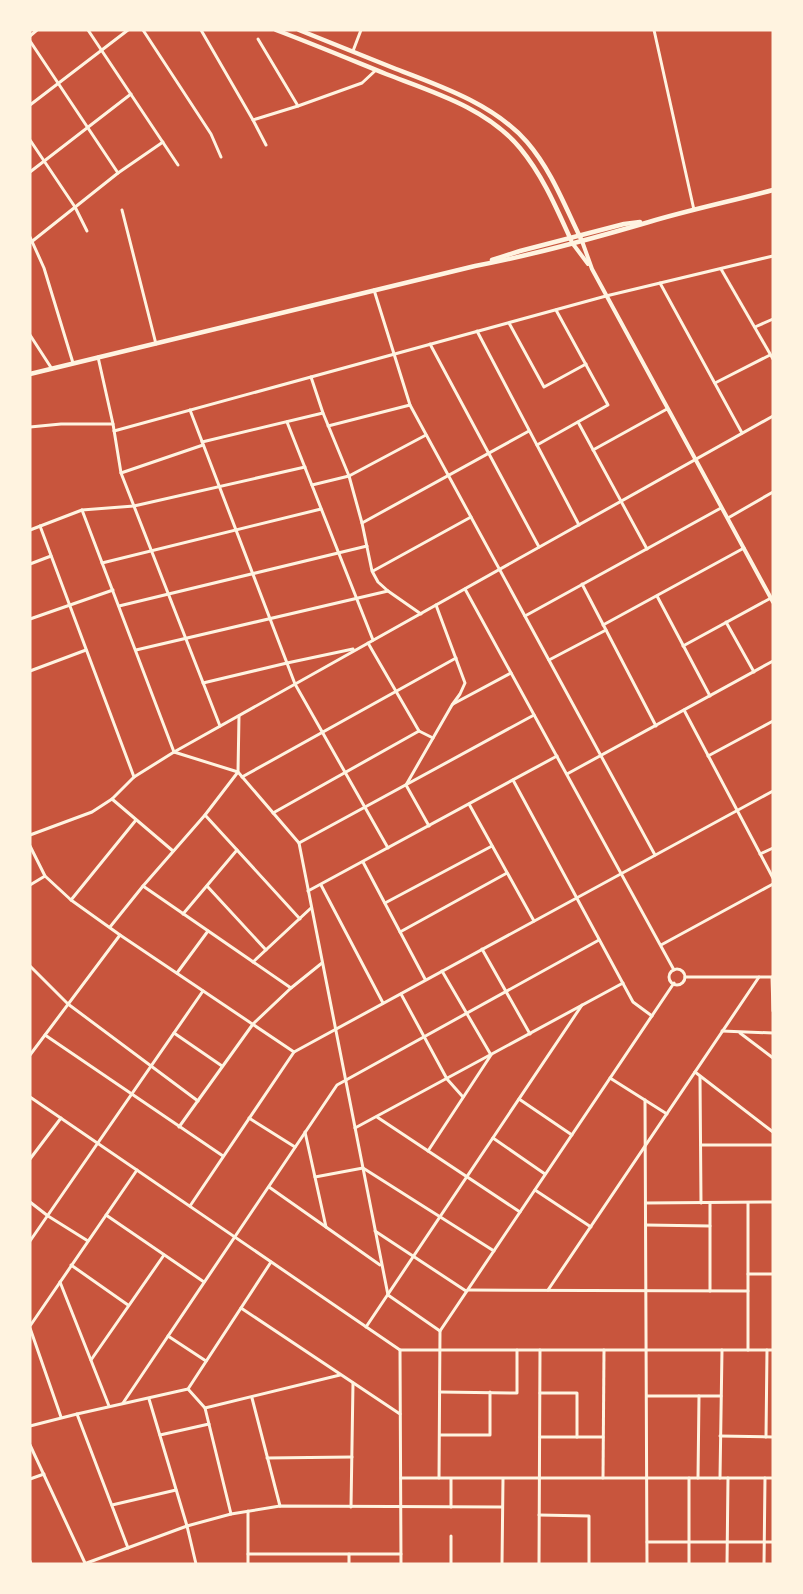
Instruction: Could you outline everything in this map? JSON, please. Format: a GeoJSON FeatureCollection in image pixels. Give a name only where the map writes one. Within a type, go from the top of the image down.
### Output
{"type":"FeatureCollection","features":[{"type":"Feature","properties":{"kind":"main road"},"geometry":{"type":"LineString","coordinates":[[276,30],[446,98],[480,115],[519,147],[547,187],[573,244]]}},
{"type":"Feature","properties":{"kind":"main road"},"geometry":{"type":"LineString","coordinates":[[299,30],[450,91],[483,108],[510,126],[541,160],[567,207],[582,241]]}},
{"type":"Feature","properties":{"kind":"main road"},"geometry":{"type":"LineString","coordinates":[[446,98],[450,91]]}},
{"type":"Feature","properties":{"kind":"main road"},"geometry":{"type":"LineString","coordinates":[[30,374],[475,266],[522,257],[773,190]]}},
{"type":"Feature","properties":{"kind":"main road"},"geometry":{"type":"LineString","coordinates":[[475,266],[520,250],[624,224],[649,222]]}},
{"type":"Feature","properties":{"kind":"street"},"geometry":{"type":"LineString","coordinates":[[30,36],[37,30]]}},
{"type":"Feature","properties":{"kind":"street"},"geometry":{"type":"LineString","coordinates":[[88,30],[178,165]]}},
{"type":"Feature","properties":{"kind":"street"},"geometry":{"type":"LineString","coordinates":[[30,105],[128,30]]}},
{"type":"Feature","properties":{"kind":"street"},"geometry":{"type":"LineString","coordinates":[[143,30],[211,134],[221,157]]}},
{"type":"Feature","properties":{"kind":"street"},"geometry":{"type":"LineString","coordinates":[[201,30],[266,145]]}},
{"type":"Feature","properties":{"kind":"street"},"geometry":{"type":"LineString","coordinates":[[353,51],[361,30]]}},
{"type":"Feature","properties":{"kind":"street"},"geometry":{"type":"LineString","coordinates":[[654,30],[693,210]]}},
{"type":"Feature","properties":{"kind":"street"},"geometry":{"type":"LineString","coordinates":[[258,39],[298,106]]}},
{"type":"Feature","properties":{"kind":"street"},"geometry":{"type":"LineString","coordinates":[[30,41],[118,173]]}},
{"type":"Feature","properties":{"kind":"street"},"geometry":{"type":"LineString","coordinates":[[253,120],[362,82],[376,70]]}},
{"type":"Feature","properties":{"kind":"street"},"geometry":{"type":"LineString","coordinates":[[30,172],[131,94]]}},
{"type":"Feature","properties":{"kind":"street"},"geometry":{"type":"LineString","coordinates":[[30,140],[75,207],[87,231]]}},
{"type":"Feature","properties":{"kind":"street"},"geometry":{"type":"LineString","coordinates":[[73,364],[44,268],[31,240],[118,173],[163,142]]}},
{"type":"Feature","properties":{"kind":"street"},"geometry":{"type":"LineString","coordinates":[[122,210],[156,344]]}},
{"type":"Feature","properties":{"kind":"street"},"geometry":{"type":"LineString","coordinates":[[582,241],[592,269],[606,296],[772,600],[683,646]]}},
{"type":"Feature","properties":{"kind":"street"},"geometry":{"type":"LineString","coordinates":[[573,244],[592,269]]}},
{"type":"Feature","properties":{"kind":"street"},"geometry":{"type":"LineString","coordinates":[[114,431],[606,296],[773,256]]}},
{"type":"Feature","properties":{"kind":"street"},"geometry":{"type":"LineString","coordinates":[[721,269],[773,359]]}},
{"type":"Feature","properties":{"kind":"street"},"geometry":{"type":"LineString","coordinates":[[660,283],[742,433]]}},
{"type":"Feature","properties":{"kind":"street"},"geometry":{"type":"LineString","coordinates":[[375,290],[410,405],[655,855]]}},
{"type":"Feature","properties":{"kind":"street"},"geometry":{"type":"LineString","coordinates":[[537,445],[608,405],[556,310]]}},
{"type":"Feature","properties":{"kind":"street"},"geometry":{"type":"LineString","coordinates":[[755,327],[773,319]]}},
{"type":"Feature","properties":{"kind":"street"},"geometry":{"type":"LineString","coordinates":[[509,322],[543,387],[586,364]]}},
{"type":"Feature","properties":{"kind":"street"},"geometry":{"type":"LineString","coordinates":[[477,331],[579,525]]}},
{"type":"Feature","properties":{"kind":"street"},"geometry":{"type":"LineString","coordinates":[[30,335],[52,369]]}},
{"type":"Feature","properties":{"kind":"street"},"geometry":{"type":"LineString","coordinates":[[430,344],[539,547]]}},
{"type":"Feature","properties":{"kind":"street"},"geometry":{"type":"LineString","coordinates":[[715,383],[770,355]]}},
{"type":"Feature","properties":{"kind":"street"},"geometry":{"type":"LineString","coordinates":[[98,357],[113,424],[120,473],[220,726]]}},
{"type":"Feature","properties":{"kind":"street"},"geometry":{"type":"LineString","coordinates":[[311,377],[349,476],[372,571],[378,582],[388,591],[421,614]]}},
{"type":"Feature","properties":{"kind":"street"},"geometry":{"type":"LineString","coordinates":[[328,426],[410,405]]}},
{"type":"Feature","properties":{"kind":"street"},"geometry":{"type":"LineString","coordinates":[[593,450],[667,409]]}},
{"type":"Feature","properties":{"kind":"street"},"geometry":{"type":"LineString","coordinates":[[189,410],[295,684],[388,848]]}},
{"type":"Feature","properties":{"kind":"street"},"geometry":{"type":"LineString","coordinates":[[120,473],[202,444],[323,413]]}},
{"type":"Feature","properties":{"kind":"street"},"geometry":{"type":"LineString","coordinates":[[30,835],[92,812],[112,799],[134,777],[174,752],[773,416]]}},
{"type":"Feature","properties":{"kind":"street"},"geometry":{"type":"LineString","coordinates":[[287,422],[373,640]]}},
{"type":"Feature","properties":{"kind":"street"},"geometry":{"type":"LineString","coordinates":[[578,422],[647,549]]}},
{"type":"Feature","properties":{"kind":"street"},"geometry":{"type":"LineString","coordinates":[[30,427],[61,424],[113,424]]}},
{"type":"Feature","properties":{"kind":"street"},"geometry":{"type":"LineString","coordinates":[[362,523],[530,431]]}},
{"type":"Feature","properties":{"kind":"street"},"geometry":{"type":"LineString","coordinates":[[312,485],[349,476],[426,435]]}},
{"type":"Feature","properties":{"kind":"street"},"geometry":{"type":"LineString","coordinates":[[30,530],[82,510],[134,506],[305,467]]}},
{"type":"Feature","properties":{"kind":"street"},"geometry":{"type":"LineString","coordinates":[[727,518],[773,492]]}},
{"type":"Feature","properties":{"kind":"street"},"geometry":{"type":"LineString","coordinates":[[525,616],[721,508]]}},
{"type":"Feature","properties":{"kind":"street"},"geometry":{"type":"LineString","coordinates":[[102,563],[321,509]]}},
{"type":"Feature","properties":{"kind":"street"},"geometry":{"type":"LineString","coordinates":[[82,510],[174,752]]}},
{"type":"Feature","properties":{"kind":"street"},"geometry":{"type":"LineString","coordinates":[[372,571],[471,517]]}},
{"type":"Feature","properties":{"kind":"street"},"geometry":{"type":"LineString","coordinates":[[40,526],[134,777]]}},
{"type":"Feature","properties":{"kind":"street"},"geometry":{"type":"LineString","coordinates":[[119,606],[367,546]]}},
{"type":"Feature","properties":{"kind":"street"},"geometry":{"type":"LineString","coordinates":[[603,625],[744,548]]}},
{"type":"Feature","properties":{"kind":"street"},"geometry":{"type":"LineString","coordinates":[[30,564],[51,556]]}},
{"type":"Feature","properties":{"kind":"street"},"geometry":{"type":"LineString","coordinates":[[582,584],[656,726]]}},
{"type":"Feature","properties":{"kind":"street"},"geometry":{"type":"LineString","coordinates":[[766,590],[773,586]]}},
{"type":"Feature","properties":{"kind":"street"},"geometry":{"type":"LineString","coordinates":[[465,589],[674,970]]}},
{"type":"Feature","properties":{"kind":"street"},"geometry":{"type":"LineString","coordinates":[[30,620],[112,590]]}},
{"type":"Feature","properties":{"kind":"street"},"geometry":{"type":"LineString","coordinates":[[136,650],[388,591]]}},
{"type":"Feature","properties":{"kind":"street"},"geometry":{"type":"LineString","coordinates":[[657,596],[710,696]]}},
{"type":"Feature","properties":{"kind":"street"},"geometry":{"type":"LineString","coordinates":[[406,785],[465,683],[436,605]]}},
{"type":"Feature","properties":{"kind":"street"},"geometry":{"type":"LineString","coordinates":[[726,622],[754,672]]}},
{"type":"Feature","properties":{"kind":"street"},"geometry":{"type":"LineString","coordinates":[[549,660],[606,630]]}},
{"type":"Feature","properties":{"kind":"street"},"geometry":{"type":"LineString","coordinates":[[368,643],[419,731],[432,738]]}},
{"type":"Feature","properties":{"kind":"street"},"geometry":{"type":"LineString","coordinates":[[203,683],[359,648]]}},
{"type":"Feature","properties":{"kind":"street"},"geometry":{"type":"LineString","coordinates":[[30,671],[86,650]]}},
{"type":"Feature","properties":{"kind":"street"},"geometry":{"type":"LineString","coordinates":[[242,777],[456,657]]}},
{"type":"Feature","properties":{"kind":"street"},"geometry":{"type":"LineString","coordinates":[[567,774],[773,662]]}},
{"type":"Feature","properties":{"kind":"street"},"geometry":{"type":"LineString","coordinates":[[452,705],[511,672]]}},
{"type":"Feature","properties":{"kind":"street"},"geometry":{"type":"LineString","coordinates":[[684,710],[773,878]]}},
{"type":"Feature","properties":{"kind":"street"},"geometry":{"type":"LineString","coordinates":[[299,843],[534,715]]}},
{"type":"Feature","properties":{"kind":"street"},"geometry":{"type":"LineString","coordinates":[[110,927],[205,815],[238,772],[239,716]]}},
{"type":"Feature","properties":{"kind":"street"},"geometry":{"type":"LineString","coordinates":[[708,756],[773,721]]}},
{"type":"Feature","properties":{"kind":"street"},"geometry":{"type":"LineString","coordinates":[[273,813],[419,731]]}},
{"type":"Feature","properties":{"kind":"street"},"geometry":{"type":"LineString","coordinates":[[174,752],[238,772],[299,843],[388,1295],[440,1331]]}},
{"type":"Feature","properties":{"kind":"street"},"geometry":{"type":"LineString","coordinates":[[308,891],[557,756]]}},
{"type":"Feature","properties":{"kind":"street"},"geometry":{"type":"LineString","coordinates":[[513,780],[633,1002],[652,1016]]}},
{"type":"Feature","properties":{"kind":"street"},"geometry":{"type":"LineString","coordinates":[[406,785],[429,826]]}},
{"type":"Feature","properties":{"kind":"street"},"geometry":{"type":"LineString","coordinates":[[190,1206],[294,1052],[773,791]]}},
{"type":"Feature","properties":{"kind":"street"},"geometry":{"type":"LineString","coordinates":[[112,799],[173,851]]}},
{"type":"Feature","properties":{"kind":"street"},"geometry":{"type":"LineString","coordinates":[[469,804],[534,921]]}},
{"type":"Feature","properties":{"kind":"street"},"geometry":{"type":"LineString","coordinates":[[205,815],[300,919]]}},
{"type":"Feature","properties":{"kind":"street"},"geometry":{"type":"LineString","coordinates":[[70,900],[136,820]]}},
{"type":"Feature","properties":{"kind":"street"},"geometry":{"type":"LineString","coordinates":[[30,846],[45,876],[70,900],[294,1052]]}},
{"type":"Feature","properties":{"kind":"street"},"geometry":{"type":"LineString","coordinates":[[385,903],[492,846]]}},
{"type":"Feature","properties":{"kind":"street"},"geometry":{"type":"LineString","coordinates":[[760,854],[773,848]]}},
{"type":"Feature","properties":{"kind":"street"},"geometry":{"type":"LineString","coordinates":[[183,914],[237,850]]}},
{"type":"Feature","properties":{"kind":"street"},"geometry":{"type":"LineString","coordinates":[[363,862],[426,980]]}},
{"type":"Feature","properties":{"kind":"street"},"geometry":{"type":"LineString","coordinates":[[400,932],[507,873]]}},
{"type":"Feature","properties":{"kind":"street"},"geometry":{"type":"LineString","coordinates":[[30,885],[45,876]]}},
{"type":"Feature","properties":{"kind":"street"},"geometry":{"type":"LineString","coordinates":[[660,945],[773,884]]}},
{"type":"Feature","properties":{"kind":"street"},"geometry":{"type":"LineString","coordinates":[[321,885],[383,1004]]}},
{"type":"Feature","properties":{"kind":"street"},"geometry":{"type":"LineString","coordinates":[[143,886],[291,988]]}},
{"type":"Feature","properties":{"kind":"street"},"geometry":{"type":"LineString","coordinates":[[207,886],[266,950]]}},
{"type":"Feature","properties":{"kind":"street"},"geometry":{"type":"LineString","coordinates":[[253,962],[311,907]]}},
{"type":"Feature","properties":{"kind":"street"},"geometry":{"type":"LineString","coordinates":[[177,973],[208,931]]}},
{"type":"Feature","properties":{"kind":"street"},"geometry":{"type":"LineString","coordinates":[[30,1055],[120,935]]}},
{"type":"Feature","properties":{"kind":"street"},"geometry":{"type":"LineString","coordinates":[[123,1403],[338,1084],[599,940]]}},
{"type":"Feature","properties":{"kind":"street"},"geometry":{"type":"LineString","coordinates":[[482,950],[530,1034]]}},
{"type":"Feature","properties":{"kind":"street"},"geometry":{"type":"LineString","coordinates":[[179,1126],[253,1024],[291,988],[322,963]]}},
{"type":"Feature","properties":{"kind":"street"},"geometry":{"type":"LineString","coordinates":[[30,966],[68,1004],[198,1101]]}},
{"type":"Feature","properties":{"kind":"street"},"geometry":{"type":"LineString","coordinates":[[674,970],[681,970],[685,976]]}},
{"type":"Feature","properties":{"kind":"street"},"geometry":{"type":"LineString","coordinates":[[674,970],[669,977],[674,983]]}},
{"type":"Feature","properties":{"kind":"street"},"geometry":{"type":"LineString","coordinates":[[442,971],[491,1055]]}},
{"type":"Feature","properties":{"kind":"street"},"geometry":{"type":"LineString","coordinates":[[685,976],[772,977],[773,1011]]}},
{"type":"Feature","properties":{"kind":"street"},"geometry":{"type":"LineString","coordinates":[[674,983],[681,983],[685,976]]}},
{"type":"Feature","properties":{"kind":"street"},"geometry":{"type":"LineString","coordinates":[[548,1290],[759,977]]}},
{"type":"Feature","properties":{"kind":"street"},"geometry":{"type":"LineString","coordinates":[[355,1128],[623,983]]}},
{"type":"Feature","properties":{"kind":"street"},"geometry":{"type":"LineString","coordinates":[[439,1478],[440,1331],[674,983]]}},
{"type":"Feature","properties":{"kind":"street"},"geometry":{"type":"LineString","coordinates":[[30,1241],[203,990]]}},
{"type":"Feature","properties":{"kind":"street"},"geometry":{"type":"LineString","coordinates":[[401,994],[447,1079],[463,1098]]}},
{"type":"Feature","properties":{"kind":"street"},"geometry":{"type":"LineString","coordinates":[[366,1327],[582,1005]]}},
{"type":"Feature","properties":{"kind":"street"},"geometry":{"type":"LineString","coordinates":[[722,1032],[773,1033]]}},
{"type":"Feature","properties":{"kind":"street"},"geometry":{"type":"LineString","coordinates":[[738,1032],[773,1058]]}},
{"type":"Feature","properties":{"kind":"street"},"geometry":{"type":"LineString","coordinates":[[174,1033],[222,1066]]}},
{"type":"Feature","properties":{"kind":"street"},"geometry":{"type":"LineString","coordinates":[[45,1035],[223,1156]]}},
{"type":"Feature","properties":{"kind":"street"},"geometry":{"type":"LineString","coordinates":[[428,1151],[491,1055]]}},
{"type":"Feature","properties":{"kind":"street"},"geometry":{"type":"LineString","coordinates":[[695,1072],[773,1131]]}},
{"type":"Feature","properties":{"kind":"street"},"geometry":{"type":"LineString","coordinates":[[700,1077],[701,1203]]}},
{"type":"Feature","properties":{"kind":"street"},"geometry":{"type":"LineString","coordinates":[[610,1078],[667,1114]]}},
{"type":"Feature","properties":{"kind":"street"},"geometry":{"type":"LineString","coordinates":[[30,1097],[400,1350],[773,1350]]}},
{"type":"Feature","properties":{"kind":"street"},"geometry":{"type":"LineString","coordinates":[[519,1099],[572,1136]]}},
{"type":"Feature","properties":{"kind":"street"},"geometry":{"type":"LineString","coordinates":[[645,1100],[647,1564]]}},
{"type":"Feature","properties":{"kind":"street"},"geometry":{"type":"LineString","coordinates":[[377,1117],[520,1212]]}},
{"type":"Feature","properties":{"kind":"street"},"geometry":{"type":"LineString","coordinates":[[31,1157],[61,1118]]}},
{"type":"Feature","properties":{"kind":"street"},"geometry":{"type":"LineString","coordinates":[[249,1118],[295,1147]]}},
{"type":"Feature","properties":{"kind":"street"},"geometry":{"type":"LineString","coordinates":[[305,1132],[326,1227]]}},
{"type":"Feature","properties":{"kind":"street"},"geometry":{"type":"LineString","coordinates":[[493,1138],[545,1174]]}},
{"type":"Feature","properties":{"kind":"street"},"geometry":{"type":"LineString","coordinates":[[701,1145],[773,1145]]}},
{"type":"Feature","properties":{"kind":"street"},"geometry":{"type":"LineString","coordinates":[[315,1178],[363,1168],[494,1251]]}},
{"type":"Feature","properties":{"kind":"street"},"geometry":{"type":"LineString","coordinates":[[61,1417],[30,1327],[136,1170]]}},
{"type":"Feature","properties":{"kind":"street"},"geometry":{"type":"LineString","coordinates":[[268,1187],[382,1266]]}},
{"type":"Feature","properties":{"kind":"street"},"geometry":{"type":"LineString","coordinates":[[535,1190],[591,1227]]}},
{"type":"Feature","properties":{"kind":"street"},"geometry":{"type":"LineString","coordinates":[[30,1202],[88,1241]]}},
{"type":"Feature","properties":{"kind":"street"},"geometry":{"type":"LineString","coordinates":[[646,1203],[773,1202]]}},
{"type":"Feature","properties":{"kind":"street"},"geometry":{"type":"LineString","coordinates":[[710,1203],[710,1291]]}},
{"type":"Feature","properties":{"kind":"street"},"geometry":{"type":"LineString","coordinates":[[748,1203],[748,1350]]}},
{"type":"Feature","properties":{"kind":"street"},"geometry":{"type":"LineString","coordinates":[[106,1215],[204,1282]]}},
{"type":"Feature","properties":{"kind":"street"},"geometry":{"type":"LineString","coordinates":[[646,1226],[710,1226]]}},
{"type":"Feature","properties":{"kind":"street"},"geometry":{"type":"LineString","coordinates":[[375,1231],[467,1291],[748,1291]]}},
{"type":"Feature","properties":{"kind":"street"},"geometry":{"type":"LineString","coordinates":[[91,1360],[164,1255]]}},
{"type":"Feature","properties":{"kind":"street"},"geometry":{"type":"LineString","coordinates":[[30,1426],[188,1389],[271,1262]]}},
{"type":"Feature","properties":{"kind":"street"},"geometry":{"type":"LineString","coordinates":[[71,1265],[128,1305]]}},
{"type":"Feature","properties":{"kind":"street"},"geometry":{"type":"LineString","coordinates":[[748,1274],[773,1274]]}},
{"type":"Feature","properties":{"kind":"street"},"geometry":{"type":"LineString","coordinates":[[60,1282],[109,1406]]}},
{"type":"Feature","properties":{"kind":"street"},"geometry":{"type":"LineString","coordinates":[[241,1308],[400,1414]]}},
{"type":"Feature","properties":{"kind":"street"},"geometry":{"type":"LineString","coordinates":[[168,1336],[206,1361]]}},
{"type":"Feature","properties":{"kind":"street"},"geometry":{"type":"LineString","coordinates":[[400,1350],[401,1564]]}},
{"type":"Feature","properties":{"kind":"street"},"geometry":{"type":"LineString","coordinates":[[440,1392],[517,1392],[517,1350]]}},
{"type":"Feature","properties":{"kind":"street"},"geometry":{"type":"LineString","coordinates":[[539,1564],[540,1350]]}},
{"type":"Feature","properties":{"kind":"street"},"geometry":{"type":"LineString","coordinates":[[603,1478],[604,1350]]}},
{"type":"Feature","properties":{"kind":"street"},"geometry":{"type":"LineString","coordinates":[[720,1478],[722,1350]]}},
{"type":"Feature","properties":{"kind":"street"},"geometry":{"type":"LineString","coordinates":[[766,1437],[767,1350]]}},
{"type":"Feature","properties":{"kind":"street"},"geometry":{"type":"LineString","coordinates":[[205,1408],[340,1374]]}},
{"type":"Feature","properties":{"kind":"street"},"geometry":{"type":"LineString","coordinates":[[351,1507],[353,1383]]}},
{"type":"Feature","properties":{"kind":"street"},"geometry":{"type":"LineString","coordinates":[[188,1389],[205,1408],[231,1514]]}},
{"type":"Feature","properties":{"kind":"street"},"geometry":{"type":"LineString","coordinates":[[440,1435],[489,1435],[490,1392]]}},
{"type":"Feature","properties":{"kind":"street"},"geometry":{"type":"LineString","coordinates":[[540,1393],[577,1393],[577,1437]]}},
{"type":"Feature","properties":{"kind":"street"},"geometry":{"type":"LineString","coordinates":[[646,1396],[721,1396]]}},
{"type":"Feature","properties":{"kind":"street"},"geometry":{"type":"LineString","coordinates":[[698,1478],[699,1396]]}},
{"type":"Feature","properties":{"kind":"street"},"geometry":{"type":"LineString","coordinates":[[148,1398],[188,1526],[196,1564]]}},
{"type":"Feature","properties":{"kind":"street"},"geometry":{"type":"LineString","coordinates":[[252,1398],[280,1506]]}},
{"type":"Feature","properties":{"kind":"street"},"geometry":{"type":"LineString","coordinates":[[77,1414],[128,1548]]}},
{"type":"Feature","properties":{"kind":"street"},"geometry":{"type":"LineString","coordinates":[[160,1435],[208,1424]]}},
{"type":"Feature","properties":{"kind":"street"},"geometry":{"type":"LineString","coordinates":[[720,1436],[773,1437]]}},
{"type":"Feature","properties":{"kind":"street"},"geometry":{"type":"LineString","coordinates":[[540,1437],[603,1437]]}},
{"type":"Feature","properties":{"kind":"street"},"geometry":{"type":"LineString","coordinates":[[30,1445],[85,1564],[188,1526],[231,1514],[280,1506],[502,1507]]}},
{"type":"Feature","properties":{"kind":"street"},"geometry":{"type":"LineString","coordinates":[[267,1458],[352,1457]]}},
{"type":"Feature","properties":{"kind":"street"},"geometry":{"type":"LineString","coordinates":[[30,1479],[44,1474]]}},
{"type":"Feature","properties":{"kind":"street"},"geometry":{"type":"LineString","coordinates":[[401,1478],[773,1478]]}},
{"type":"Feature","properties":{"kind":"street"},"geometry":{"type":"LineString","coordinates":[[451,1478],[451,1507]]}},
{"type":"Feature","properties":{"kind":"street"},"geometry":{"type":"LineString","coordinates":[[502,1478],[502,1564]]}},
{"type":"Feature","properties":{"kind":"street"},"geometry":{"type":"LineString","coordinates":[[689,1478],[689,1564]]}},
{"type":"Feature","properties":{"kind":"street"},"geometry":{"type":"LineString","coordinates":[[727,1564],[728,1478]]}},
{"type":"Feature","properties":{"kind":"street"},"geometry":{"type":"LineString","coordinates":[[764,1564],[765,1478]]}},
{"type":"Feature","properties":{"kind":"street"},"geometry":{"type":"LineString","coordinates":[[112,1505],[176,1490]]}},
{"type":"Feature","properties":{"kind":"street"},"geometry":{"type":"LineString","coordinates":[[248,1511],[248,1564]]}},
{"type":"Feature","properties":{"kind":"street"},"geometry":{"type":"LineString","coordinates":[[539,1515],[589,1516],[589,1564]]}},
{"type":"Feature","properties":{"kind":"street"},"geometry":{"type":"LineString","coordinates":[[451,1536],[451,1564]]}},
{"type":"Feature","properties":{"kind":"street"},"geometry":{"type":"LineString","coordinates":[[647,1542],[773,1542]]}},
{"type":"Feature","properties":{"kind":"street"},"geometry":{"type":"LineString","coordinates":[[248,1554],[401,1554]]}},
{"type":"Feature","properties":{"kind":"street"},"geometry":{"type":"LineString","coordinates":[[349,1554],[349,1564]]}}]}
